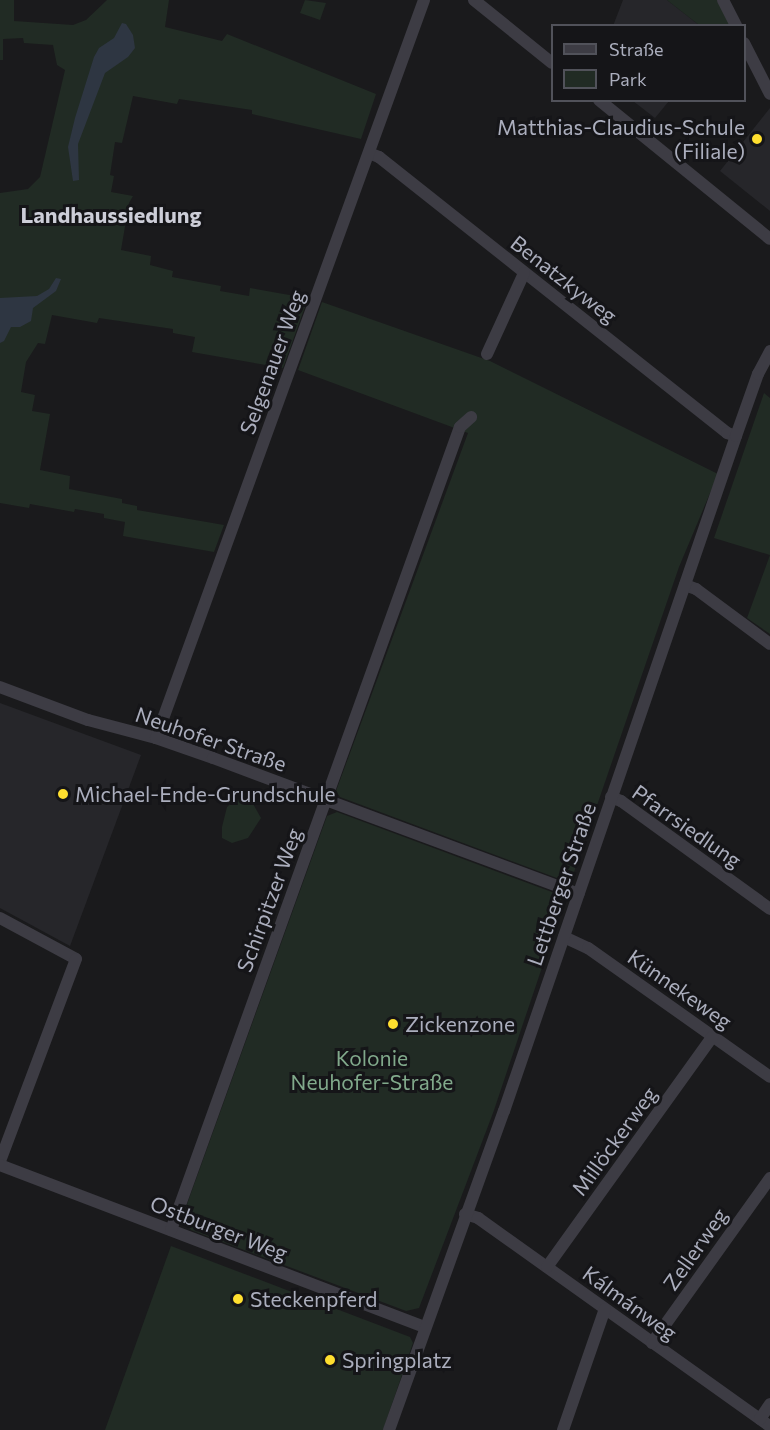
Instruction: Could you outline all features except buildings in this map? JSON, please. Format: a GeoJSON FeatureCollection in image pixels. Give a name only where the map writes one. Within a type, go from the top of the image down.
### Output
{"type":"FeatureCollection","features":[{"type":"Feature","properties":{"kind":"street","name":"Selgenauer Weg"},"geometry":{"type":"LineString","coordinates":[[156,738],[424,0]]}},
{"type":"Feature","properties":{"kind":"street"},"geometry":{"type":"LineString","coordinates":[[474,0],[551,62]]}},
{"type":"Feature","properties":{"kind":"street"},"geometry":{"type":"LineString","coordinates":[[723,0],[735,24]]}},
{"type":"Feature","properties":{"kind":"street"},"geometry":{"type":"LineString","coordinates":[[746,47],[770,94]]}},
{"type":"Feature","properties":{"kind":"street"},"geometry":{"type":"LineString","coordinates":[[601,102],[770,239]]}},
{"type":"Feature","properties":{"kind":"street","name":"Benatzkyweg"},"geometry":{"type":"LineString","coordinates":[[369,153],[379,157],[727,433],[736,436]]}},
{"type":"Feature","properties":{"kind":"street"},"geometry":{"type":"LineString","coordinates":[[487,354],[524,273]]}},
{"type":"Feature","properties":{"kind":"street","name":"Lettberger Straße"},"geometry":{"type":"LineString","coordinates":[[389,1430],[564,937],[736,436],[758,374],[770,351]]}},
{"type":"Feature","properties":{"kind":"street","name":"Schirpitzer Weg"},"geometry":{"type":"LineString","coordinates":[[171,1230],[460,427],[471,417]]}},
{"type":"Feature","properties":{"kind":"street"},"geometry":{"type":"LineString","coordinates":[[685,585],[696,590],[770,644]]}},
{"type":"Feature","properties":{"kind":"street","name":"Neuhofer Straße"},"geometry":{"type":"LineString","coordinates":[[0,687],[88,720],[156,738],[578,894]]}},
{"type":"Feature","properties":{"kind":"street","name":"Pfarrsiedlung"},"geometry":{"type":"LineString","coordinates":[[611,798],[621,801],[770,909]]}},
{"type":"Feature","properties":{"kind":"street"},"geometry":{"type":"LineString","coordinates":[[0,918],[76,959],[0,1163]]}},
{"type":"Feature","properties":{"kind":"street","name":"Künnekeweg"},"geometry":{"type":"LineString","coordinates":[[564,937],[588,948],[770,1077]]}},
{"type":"Feature","properties":{"kind":"street","name":"Millöckerweg"},"geometry":{"type":"LineString","coordinates":[[548,1268],[713,1036]]}},
{"type":"Feature","properties":{"kind":"street","name":"Ostburger Weg"},"geometry":{"type":"LineString","coordinates":[[0,1163],[424,1327]]}},
{"type":"Feature","properties":{"kind":"street","name":"Zellerweg"},"geometry":{"type":"LineString","coordinates":[[652,1343],[770,1178]]}},
{"type":"Feature","properties":{"kind":"street","name":"Kálmánweg"},"geometry":{"type":"LineString","coordinates":[[465,1214],[478,1218],[765,1423]]}},
{"type":"Feature","properties":{"kind":"street"},"geometry":{"type":"LineString","coordinates":[[562,1430],[605,1309]]}},
{"type":"Feature","properties":{"kind":"street"},"geometry":{"type":"LineString","coordinates":[[765,1423],[770,1404]]}},
{"type":"Feature","properties":{"kind":"shaded area"},"geometry":{"type":"Polygon","coordinates":[[[623,0],[667,0],[698,24],[614,24],[623,0]]]}},
{"type":"Feature","properties":{"kind":"shaded area"},"geometry":{"type":"Polygon","coordinates":[[[634,102],[668,102],[655,118],[634,102]]]}},
{"type":"Feature","properties":{"kind":"shaded area","name":"Matthias-Claudius-Schule (Filiale)"},"geometry":{"type":"Polygon","coordinates":[[[770,108],[770,211],[720,171],[770,108]]]}},
{"type":"Feature","properties":{"kind":"shaded area","name":"Michael-Ende-Grundschule"},"geometry":{"type":"Polygon","coordinates":[[[0,703],[141,755],[70,946],[0,908],[0,703]]]}},
{"type":"Feature","properties":{"kind":"green space"},"geometry":{"type":"Polygon","coordinates":[[[0,0],[14,0],[14,21],[73,25],[86,20],[107,0],[169,0],[165,27],[222,41],[227,34],[376,94],[361,139],[252,114],[252,110],[179,99],[177,104],[133,96],[122,143],[115,142],[110,175],[114,176],[111,192],[133,196],[129,203],[121,250],[151,256],[150,265],[173,271],[172,277],[221,286],[220,291],[249,296],[250,288],[295,296],[306,304],[283,368],[192,352],[195,337],[173,333],[173,329],[99,318],[97,323],[52,315],[45,344],[38,343],[26,362],[21,392],[35,395],[32,411],[50,414],[40,470],[70,476],[69,489],[122,499],[122,503],[137,506],[137,510],[224,525],[214,552],[123,536],[125,522],[104,518],[104,514],[75,509],[74,512],[30,504],[29,508],[0,503],[0,193],[28,189],[40,177],[65,70],[57,65],[53,45],[24,43],[23,38],[3,39],[3,60],[0,60],[0,0]]]}},
{"type":"Feature","properties":{"kind":"green space"},"geometry":{"type":"Polygon","coordinates":[[[305,0],[326,3],[320,20],[300,13],[305,0]]]}},
{"type":"Feature","properties":{"kind":"green space"},"geometry":{"type":"Polygon","coordinates":[[[667,0],[717,0],[729,24],[698,24],[667,0]]]}},
{"type":"Feature","properties":{"kind":"green space"},"geometry":{"type":"Polygon","coordinates":[[[322,302],[490,361],[718,474],[679,567],[572,878],[565,881],[340,797],[336,791],[468,433],[298,370],[322,302]]]}},
{"type":"Feature","properties":{"kind":"green space"},"geometry":{"type":"Polygon","coordinates":[[[764,393],[770,398],[770,555],[714,538],[764,393]]]}},
{"type":"Feature","properties":{"kind":"green space"},"geometry":{"type":"Polygon","coordinates":[[[770,555],[770,634],[747,618],[770,555]]]}},
{"type":"Feature","properties":{"kind":"green space"},"geometry":{"type":"Polygon","coordinates":[[[236,799],[252,802],[261,818],[248,838],[232,843],[222,838],[222,827],[227,807],[236,799]]]}},
{"type":"Feature","properties":{"kind":"green space","name":"Kolonie Neuhofer-Straße"},"geometry":{"type":"Polygon","coordinates":[[[337,812],[560,895],[563,905],[493,1113],[419,1308],[406,1311],[191,1230],[182,1218],[327,816],[337,812]]]}},
{"type":"Feature","properties":{"kind":"green space"},"geometry":{"type":"Polygon","coordinates":[[[171,1246],[410,1337],[413,1343],[383,1430],[105,1430],[171,1246]]]}},
{"type":"Feature","properties":{"kind":"water"},"geometry":{"type":"Polygon","coordinates":[[[122,23],[126,24],[133,35],[135,48],[128,57],[105,73],[78,144],[79,180],[73,181],[68,147],[75,118],[94,57],[99,48],[114,38],[122,23]]]}},
{"type":"Feature","properties":{"kind":"water"},"geometry":{"type":"Polygon","coordinates":[[[56,278],[61,279],[56,291],[33,308],[31,321],[20,327],[11,327],[4,341],[0,343],[0,298],[37,296],[49,289],[56,278]]]}},
{"type":"Feature","properties":{"kind":"place","name":"Matthias-Claudius-Schule (Filiale)"},"geometry":{"type":"Point","coordinates":[757,139]}},
{"type":"Feature","properties":{"kind":"place","name":"Michael-Ende-Grundschule"},"geometry":{"type":"Point","coordinates":[63,794]}},
{"type":"Feature","properties":{"kind":"place","name":"Zickenzone"},"geometry":{"type":"Point","coordinates":[393,1024]}},
{"type":"Feature","properties":{"kind":"place","name":"Steckenpferd"},"geometry":{"type":"Point","coordinates":[238,1299]}},
{"type":"Feature","properties":{"kind":"place","name":"Springplatz"},"geometry":{"type":"Point","coordinates":[330,1360]}},
{"type":"Feature","properties":{"kind":"district","name":"Landhaussiedlung"},"geometry":{"type":"Point","coordinates":[111,215]}}]}
